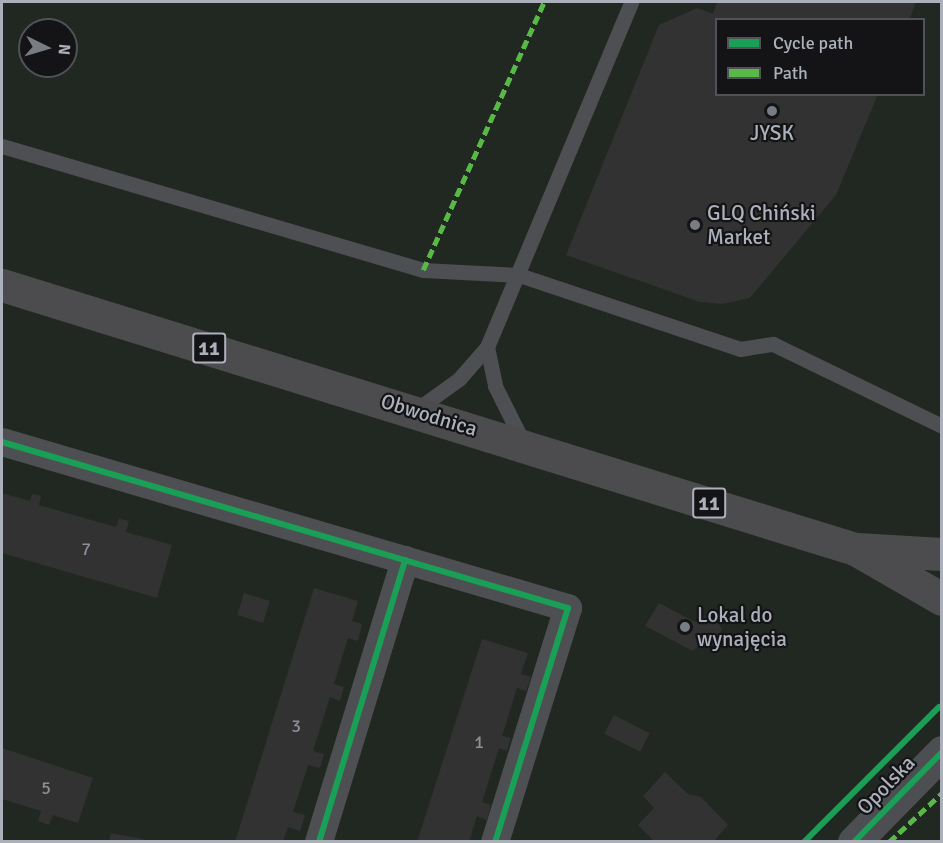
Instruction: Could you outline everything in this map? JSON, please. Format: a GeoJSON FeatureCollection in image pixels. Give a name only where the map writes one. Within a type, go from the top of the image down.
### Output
{"type":"FeatureCollection","features":[{"type":"Feature","properties":{"kind":"highway","name":"Obwodnica"},"geometry":{"type":"LineString","coordinates":[[2,285],[416,410],[855,549],[942,599]]}},
{"type":"Feature","properties":{"kind":"highway","name":"Obwodnica"},"geometry":{"type":"LineString","coordinates":[[855,549],[942,554]]}},
{"type":"Feature","properties":{"kind":"street"},"geometry":{"type":"LineString","coordinates":[[2,442],[568,608],[495,842]]}},
{"type":"Feature","properties":{"kind":"street"},"geometry":{"type":"LineString","coordinates":[[319,842],[405,560]]}},
{"type":"Feature","properties":{"kind":"street","name":"Opolska"},"geometry":{"type":"LineString","coordinates":[[854,842],[942,752]]}},
{"type":"Feature","properties":{"kind":"lane"},"geometry":{"type":"LineString","coordinates":[[416,410],[451,386],[488,347],[631,2]]}},
{"type":"Feature","properties":{"kind":"lane"},"geometry":{"type":"LineString","coordinates":[[2,146],[423,270],[519,275],[740,349],[773,344],[942,426]]}},
{"type":"Feature","properties":{"kind":"lane"},"geometry":{"type":"LineString","coordinates":[[488,347],[495,387],[511,424],[525,446]]}},
{"type":"Feature","properties":{"kind":"shaded area"},"geometry":{"type":"Polygon","coordinates":[[[2,2],[941,2],[941,841],[2,841],[2,2]]]}},
{"type":"Feature","properties":{"kind":"building"},"geometry":{"type":"Polygon","coordinates":[[[717,2],[916,2],[910,18],[715,18],[715,96],[877,96],[836,195],[750,298],[722,304],[700,302],[566,255],[659,25],[697,8],[713,14],[717,2]]]}},
{"type":"Feature","properties":{"kind":"building"},"geometry":{"type":"Polygon","coordinates":[[[2,493],[30,501],[32,494],[41,496],[39,505],[116,527],[119,518],[129,521],[126,532],[172,545],[157,598],[2,553],[2,493]]]}},
{"type":"Feature","properties":{"kind":"building"},"geometry":{"type":"Polygon","coordinates":[[[314,588],[358,601],[352,621],[362,624],[358,641],[348,638],[334,684],[344,687],[340,701],[330,697],[313,751],[324,754],[320,768],[308,765],[293,812],[305,815],[300,831],[288,827],[283,842],[235,842],[314,588]]]}},
{"type":"Feature","properties":{"kind":"building"},"geometry":{"type":"Polygon","coordinates":[[[244,593],[270,601],[263,623],[237,615],[244,593]]]}},
{"type":"Feature","properties":{"kind":"building","name":"Lokal do wynajęcia"},"geometry":{"type":"Polygon","coordinates":[[[659,603],[695,622],[702,616],[714,618],[722,629],[717,645],[698,646],[693,651],[645,626],[659,603]]]}},
{"type":"Feature","properties":{"kind":"building"},"geometry":{"type":"Polygon","coordinates":[[[482,639],[528,653],[521,674],[531,677],[526,691],[517,688],[502,736],[511,738],[507,751],[499,748],[482,802],[491,805],[487,820],[477,816],[469,842],[417,842],[482,639]]]}},
{"type":"Feature","properties":{"kind":"building"},"geometry":{"type":"Polygon","coordinates":[[[614,715],[650,733],[640,752],[604,734],[614,715]]]}},
{"type":"Feature","properties":{"kind":"building"},"geometry":{"type":"Polygon","coordinates":[[[2,748],[93,778],[78,823],[53,815],[49,825],[38,821],[41,811],[2,799],[2,748]]]}},
{"type":"Feature","properties":{"kind":"building"},"geometry":{"type":"Polygon","coordinates":[[[665,772],[688,794],[701,797],[728,825],[713,842],[655,842],[638,825],[654,808],[643,796],[665,772]]]}},
{"type":"Feature","properties":{"kind":"building"},"geometry":{"type":"Polygon","coordinates":[[[111,833],[143,839],[143,842],[109,842],[111,833]]]}},
{"type":"Feature","properties":{"kind":"marked path"},"geometry":{"type":"LineString","coordinates":[[423,270],[544,2]]}},
{"type":"Feature","properties":{"kind":"marked path"},"geometry":{"type":"LineString","coordinates":[[889,842],[942,793]]}},
{"type":"Feature","properties":{"kind":"cycle path"},"geometry":{"type":"LineString","coordinates":[[2,442],[568,608],[495,842]]}},
{"type":"Feature","properties":{"kind":"cycle path"},"geometry":{"type":"LineString","coordinates":[[319,842],[405,560]]}},
{"type":"Feature","properties":{"kind":"cycle path"},"geometry":{"type":"LineString","coordinates":[[804,842],[939,707]]}},
{"type":"Feature","properties":{"kind":"cycle path"},"geometry":{"type":"LineString","coordinates":[[854,842],[942,752]]}},
{"type":"Feature","properties":{"kind":"place","name":"JYSK"},"geometry":{"type":"Point","coordinates":[772,111]}},
{"type":"Feature","properties":{"kind":"place","name":"GLQ Chiński Market"},"geometry":{"type":"Point","coordinates":[695,225]}},
{"type":"Feature","properties":{"kind":"place","name":"Lokal do wynajęcia"},"geometry":{"type":"Point","coordinates":[685,627]}}]}
